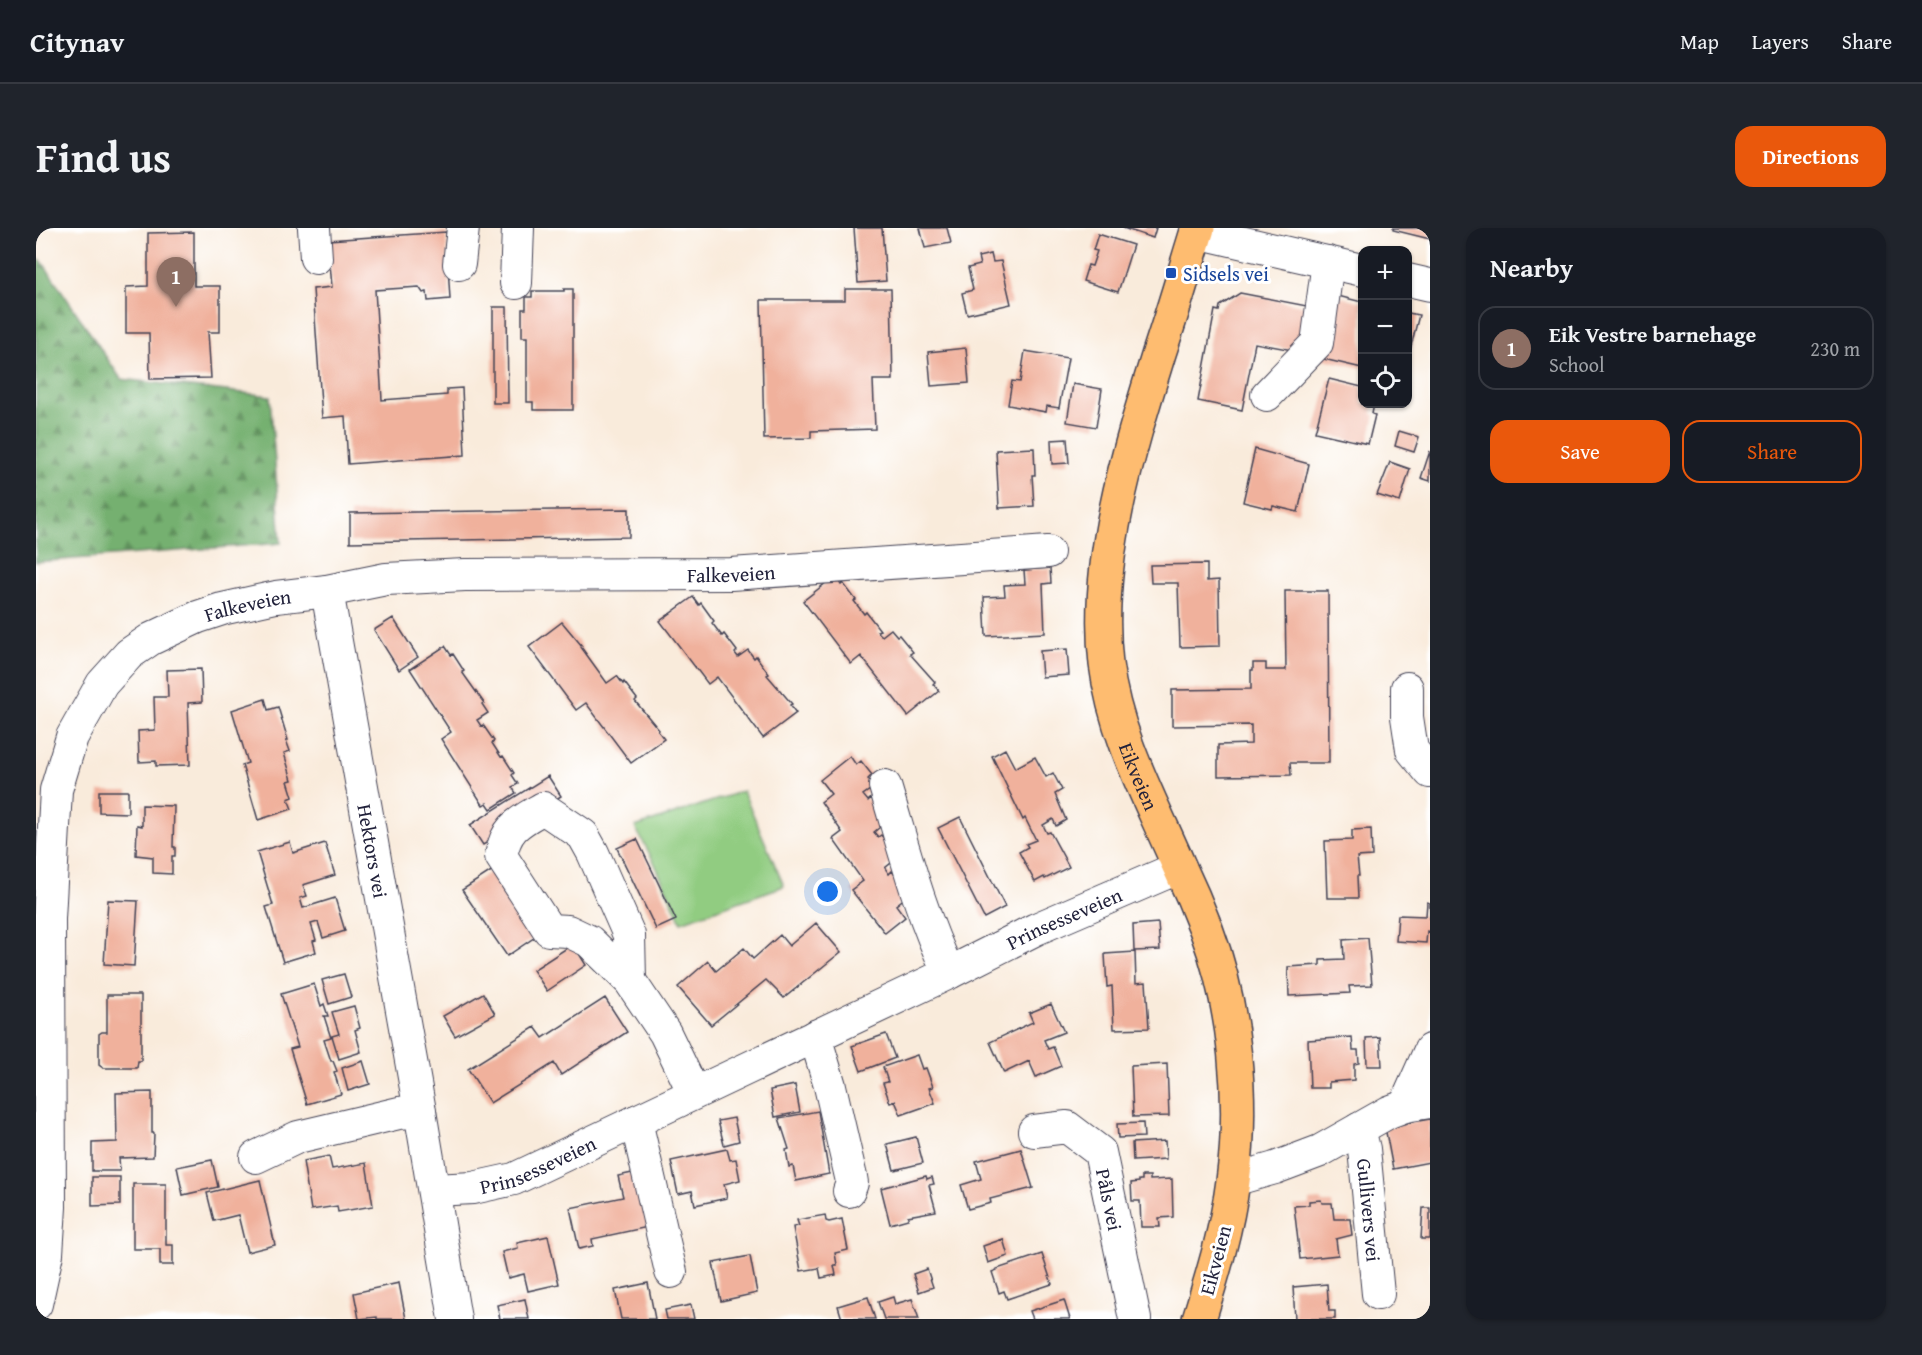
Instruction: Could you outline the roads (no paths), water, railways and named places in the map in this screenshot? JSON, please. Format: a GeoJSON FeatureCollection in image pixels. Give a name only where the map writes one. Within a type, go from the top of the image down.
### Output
{"type":"FeatureCollection","features":[{"type":"Feature","properties":{"kind":"main road","name":"Eikveien"},"geometry":{"type":"LineString","coordinates":[[1197,230],[1125,466],[1113,523],[1104,618],[1106,664],[1111,691],[1128,750],[1207,930],[1222,983],[1232,1034],[1236,1081],[1233,1180],[1224,1233],[1199,1319]]}},
{"type":"Feature","properties":{"kind":"street"},"geometry":{"type":"LineString","coordinates":[[459,264],[463,228]]}},
{"type":"Feature","properties":{"kind":"street"},"geometry":{"type":"LineString","coordinates":[[516,284],[518,228]]}},
{"type":"Feature","properties":{"kind":"street"},"geometry":{"type":"LineString","coordinates":[[1197,230],[1358,269]]}},
{"type":"Feature","properties":{"kind":"street"},"geometry":{"type":"LineString","coordinates":[[1267,395],[1317,343],[1328,262]]}},
{"type":"Feature","properties":{"kind":"street"},"geometry":{"type":"LineString","coordinates":[[1412,281],[1430,285]]}},
{"type":"Feature","properties":{"kind":"street","name":"Falkeveien"},"geometry":{"type":"LineString","coordinates":[[36,1304],[46,1254],[50,1207],[43,1005],[56,790],[72,737],[102,684],[129,654],[151,639],[198,617],[222,609],[276,597],[327,591],[386,579],[465,575],[731,574],[1048,552]]}},
{"type":"Feature","properties":{"kind":"street","name":"Hektors vei"},"geometry":{"type":"LineString","coordinates":[[327,591],[455,1319]]}},
{"type":"Feature","properties":{"kind":"street"},"geometry":{"type":"LineString","coordinates":[[1407,688],[1407,717],[1412,750],[1430,772]]}},
{"type":"Feature","properties":{"kind":"street"},"geometry":{"type":"LineString","coordinates":[[885,786],[919,900],[934,942],[950,973]]}},
{"type":"Feature","properties":{"kind":"street"},"geometry":{"type":"LineString","coordinates":[[630,981],[629,935],[583,835],[543,808],[515,824],[504,839],[501,856],[549,930],[568,932],[589,941],[630,981],[665,1033],[694,1093]]}},
{"type":"Feature","properties":{"kind":"street","name":"Prinsesseveien"},"geometry":{"type":"LineString","coordinates":[[434,1190],[472,1188],[514,1179],[950,973],[1036,929],[1180,867]]}},
{"type":"Feature","properties":{"kind":"street"},"geometry":{"type":"LineString","coordinates":[[815,1036],[830,1086],[851,1177],[852,1183],[849,1191]]}},
{"type":"Feature","properties":{"kind":"street","name":"Gullivers vei"},"geometry":{"type":"LineString","coordinates":[[1233,1180],[1275,1168],[1320,1151],[1389,1113],[1417,1104],[1430,1050]]}},
{"type":"Feature","properties":{"kind":"street"},"geometry":{"type":"LineString","coordinates":[[256,1157],[298,1137],[399,1113],[420,1111]]}},
{"type":"Feature","properties":{"kind":"street"},"geometry":{"type":"LineString","coordinates":[[636,1121],[671,1272]]}},
{"type":"Feature","properties":{"kind":"street","name":"Påls vei"},"geometry":{"type":"LineString","coordinates":[[1034,1131],[1067,1127],[1100,1152],[1135,1319]]}},
{"type":"Feature","properties":{"kind":"street","name":"Gullivers vei"},"geometry":{"type":"LineString","coordinates":[[1359,1129],[1364,1149],[1378,1294]]}},
{"type":"Feature","properties":{"kind":"place","name":"Sidsels vei"},"geometry":{"type":"Point","coordinates":[1171,273]}},
{"type":"Feature","properties":{"kind":"place","name":"Eik Vestre barnehage"},"geometry":{"type":"Point","coordinates":[176,307]}}]}
